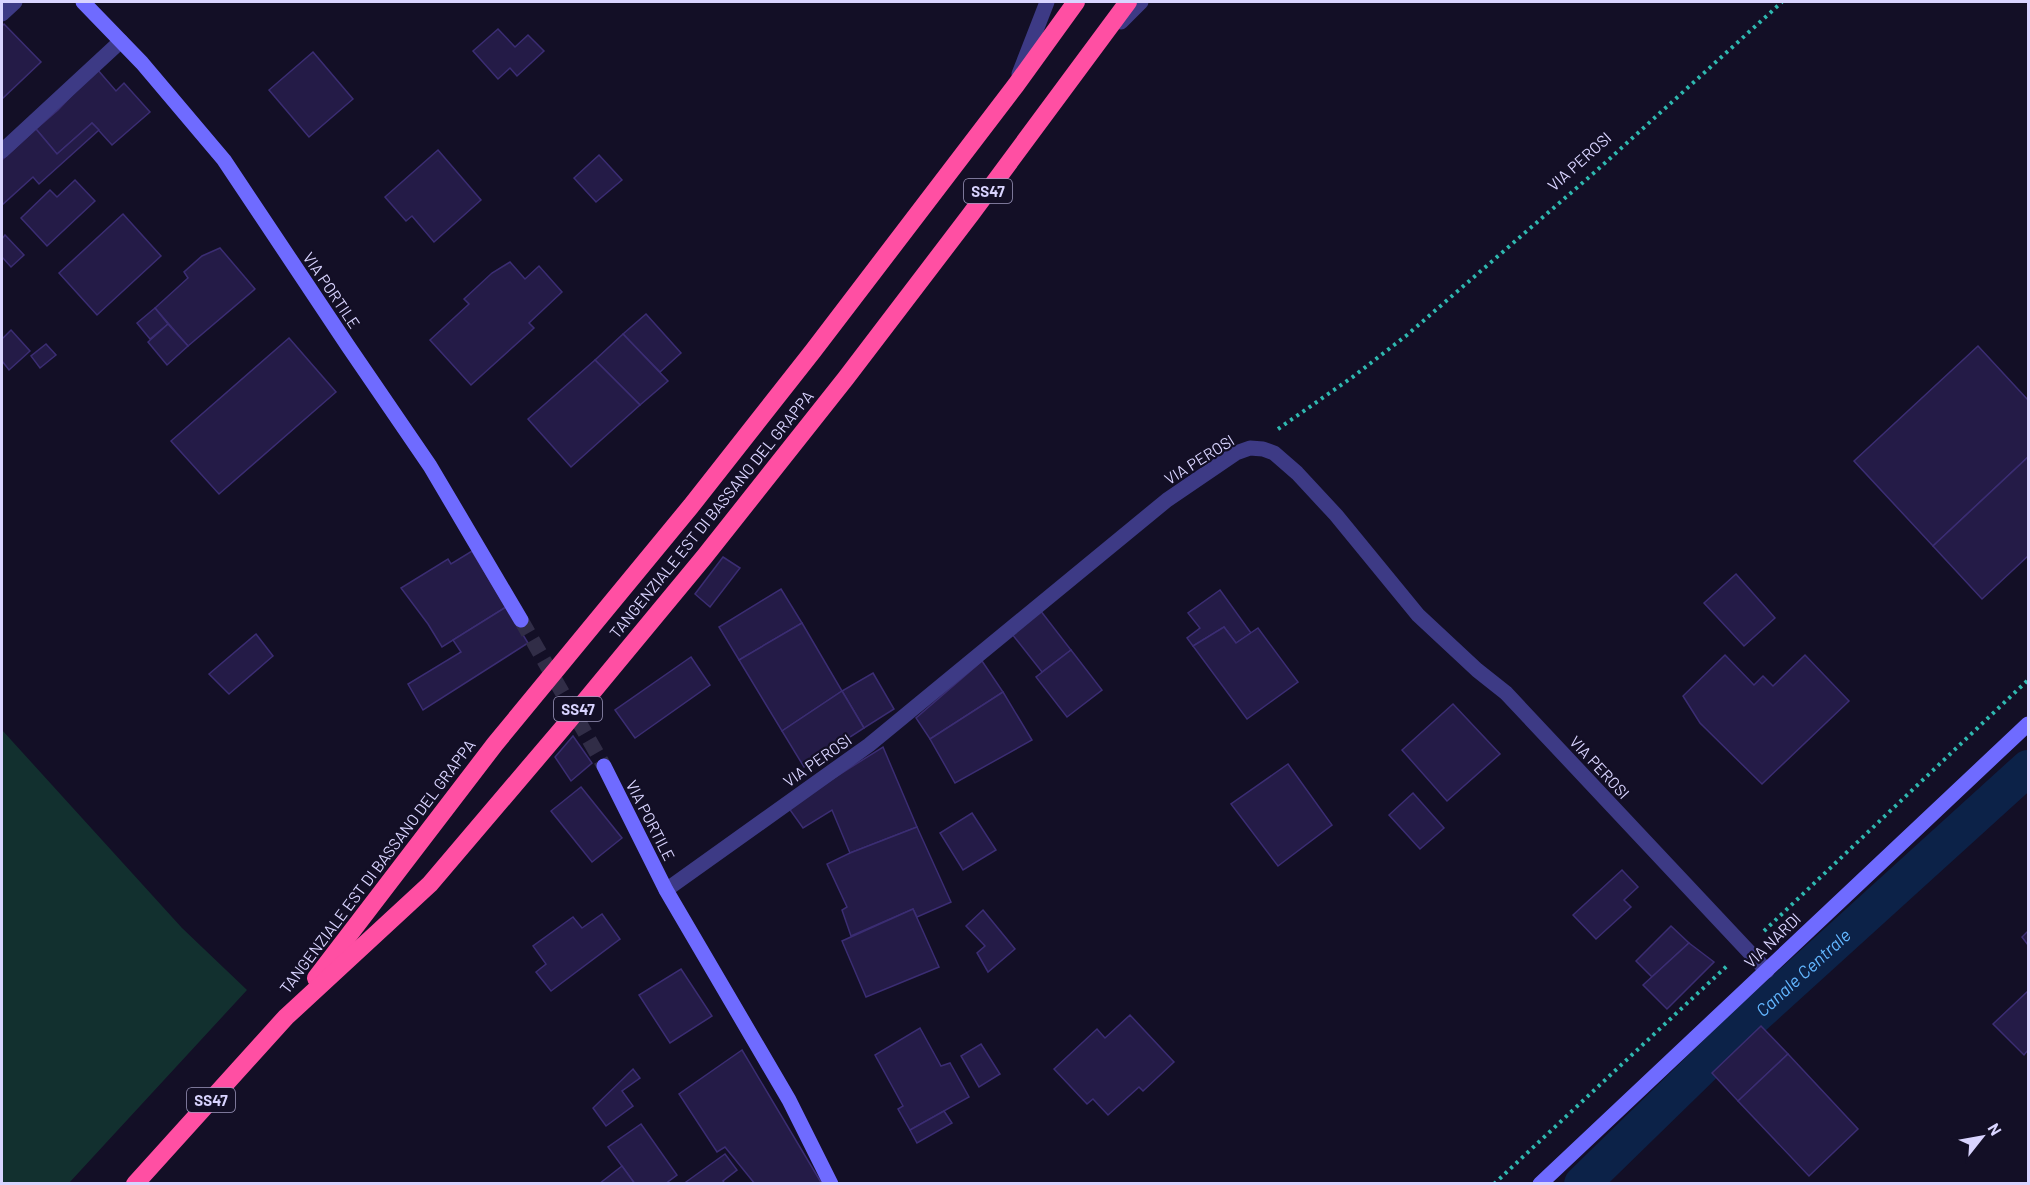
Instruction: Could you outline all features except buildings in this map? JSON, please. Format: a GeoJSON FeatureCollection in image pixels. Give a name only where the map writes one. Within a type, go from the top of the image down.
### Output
{"type":"FeatureCollection","features":[{"type":"Feature","properties":{"kind":"highway","name":"TANGENZIALE EST DI BASSANO DEL GRAPPA"},"geometry":{"type":"LineString","coordinates":[[135,1184],[286,1017],[495,744],[691,506],[813,351],[1016,85],[1076,2]]}},
{"type":"Feature","properties":{"kind":"highway","name":"TANGENZIALE EST DI BASSANO DEL GRAPPA"},"geometry":{"type":"LineString","coordinates":[[286,1017],[430,884],[561,730],[705,556],[838,387],[964,224],[1128,2]]}},
{"type":"Feature","properties":{"kind":"street"},"geometry":{"type":"LineString","coordinates":[[2,14],[15,2]]}},
{"type":"Feature","properties":{"kind":"street","name":"VIA PORTILE"},"geometry":{"type":"LineString","coordinates":[[83,2],[142,63],[224,160],[430,466],[521,620]]}},
{"type":"Feature","properties":{"kind":"street"},"geometry":{"type":"LineString","coordinates":[[1016,85],[1047,2]]}},
{"type":"Feature","properties":{"kind":"street"},"geometry":{"type":"LineString","coordinates":[[1093,50],[1141,2]]}},
{"type":"Feature","properties":{"kind":"street"},"geometry":{"type":"LineString","coordinates":[[2,151],[121,41]]}},
{"type":"Feature","properties":{"kind":"street","name":"VIA PEROSI"},"geometry":{"type":"LineString","coordinates":[[666,890],[869,745],[1167,500],[1236,453],[1250,448],[1263,448],[1274,453],[1298,473],[1336,515],[1418,615],[1477,670],[1506,693],[1767,971]]}},
{"type":"Feature","properties":{"kind":"street","name":"VIA NARDI"},"geometry":{"type":"LineString","coordinates":[[1540,1184],[2028,723]]}},
{"type":"Feature","properties":{"kind":"street","name":"VIA PORTILE"},"geometry":{"type":"LineString","coordinates":[[604,766],[666,890]]}},
{"type":"Feature","properties":{"kind":"street"},"geometry":{"type":"LineString","coordinates":[[666,890],[789,1100],[831,1184]]}},
{"type":"Feature","properties":{"kind":"path","name":"VIA PEROSI"},"geometry":{"type":"LineString","coordinates":[[1250,448],[1354,376],[1407,335],[1594,172],[1782,2]]}},
{"type":"Feature","properties":{"kind":"green space"},"geometry":{"type":"Polygon","coordinates":[[[2,730],[182,928],[247,990],[69,1183],[2,1183],[2,730]]]}},
{"type":"Feature","properties":{"kind":"waterway","name":"Canale Centrale"},"geometry":{"type":"LineString","coordinates":[[1582,1184],[1746,1024],[2028,768]]}},
{"type":"Feature","properties":{"kind":"tunnel"},"geometry":{"type":"LineString","coordinates":[[521,620],[604,766]]}}]}
